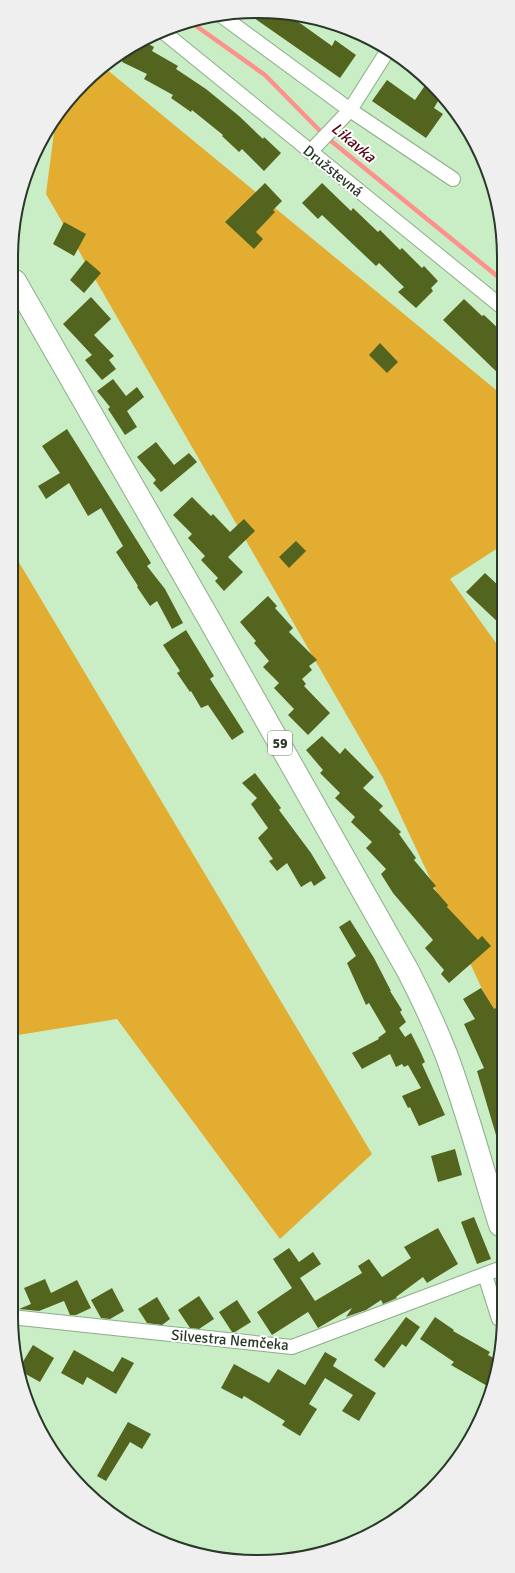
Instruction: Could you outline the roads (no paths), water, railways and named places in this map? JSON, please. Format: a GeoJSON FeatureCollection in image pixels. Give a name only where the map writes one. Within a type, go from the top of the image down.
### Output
{"type":"FeatureCollection","features":[{"type":"Feature","properties":{"kind":"main road","name":"59"},"geometry":{"type":"LineString","coordinates":[[18,284],[217,632],[408,971],[446,1054],[462,1100],[497,1215]]}},
{"type":"Feature","properties":{"kind":"street"},"geometry":{"type":"LineString","coordinates":[[227,20],[350,110],[453,179]]}},
{"type":"Feature","properties":{"kind":"street","name":"Družstevná"},"geometry":{"type":"LineString","coordinates":[[168,35],[497,303]]}},
{"type":"Feature","properties":{"kind":"street"},"geometry":{"type":"LineString","coordinates":[[310,152],[350,110],[385,55]]}},
{"type":"Feature","properties":{"kind":"street","name":"Silvestra Nemčeka"},"geometry":{"type":"LineString","coordinates":[[18,1318],[292,1347],[497,1271]]}},
{"type":"Feature","properties":{"kind":"street"},"geometry":{"type":"LineString","coordinates":[[485,1275],[497,1313]]}},
{"type":"Feature","properties":{"kind":"waterway","name":"Likavka"},"geometry":{"type":"LineString","coordinates":[[196,26],[265,75],[325,136],[497,276]]}}]}
